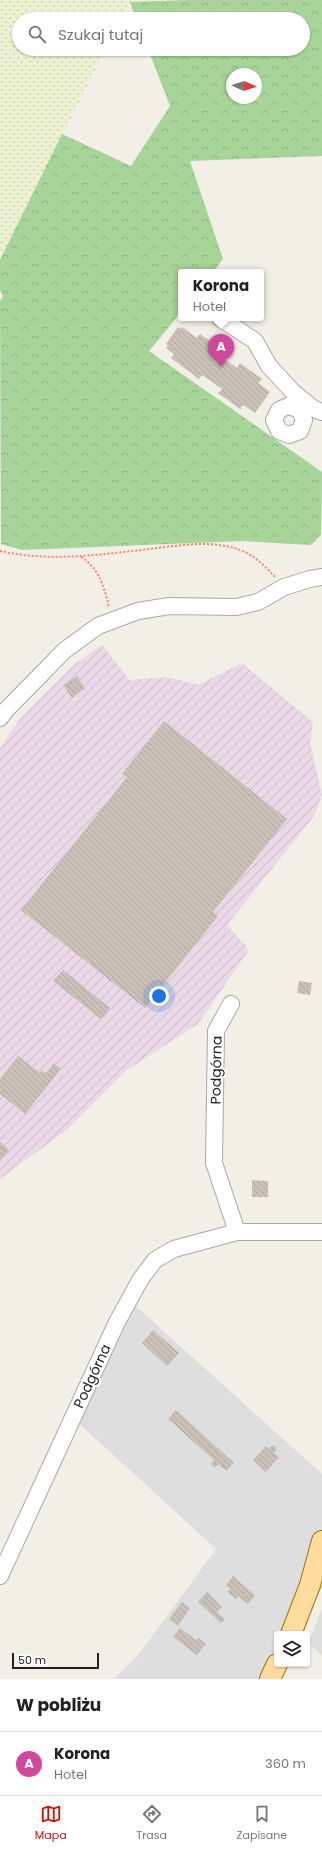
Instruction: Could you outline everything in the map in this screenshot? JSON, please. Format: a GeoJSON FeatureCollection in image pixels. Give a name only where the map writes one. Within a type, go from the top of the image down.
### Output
{"type":"FeatureCollection","features":[{"type":"Feature","properties":{"kind":"main road"},"geometry":{"type":"LineString","coordinates":[[292,1631],[310,1585],[322,1541]]}},
{"type":"Feature","properties":{"kind":"main road"},"geometry":{"type":"LineString","coordinates":[[270,1679],[276,1667]]}},
{"type":"Feature","properties":{"kind":"street"},"geometry":{"type":"LineString","coordinates":[[225,321],[255,341],[269,366],[293,392],[306,409]]}},
{"type":"Feature","properties":{"kind":"street"},"geometry":{"type":"LineString","coordinates":[[0,718],[65,650],[98,626],[111,620],[138,611],[169,606],[236,607],[258,602],[284,587],[322,577]]}},
{"type":"Feature","properties":{"kind":"street","name":"Podgórna"},"geometry":{"type":"LineString","coordinates":[[231,1004],[216,1032],[214,1163],[237,1232]]}},
{"type":"Feature","properties":{"kind":"street","name":"Podgórna"},"geometry":{"type":"LineString","coordinates":[[0,1576],[116,1324],[140,1280],[154,1260],[174,1249],[237,1232],[322,1232]]}},
{"type":"Feature","properties":{"kind":"path"},"geometry":{"type":"LineString","coordinates":[[0,551],[16,554],[80,556],[172,547],[221,546],[239,550],[253,557],[266,567],[284,587]]}},
{"type":"Feature","properties":{"kind":"path"},"geometry":{"type":"LineString","coordinates":[[80,556],[90,562],[97,572],[104,588],[111,620]]}},
{"type":"Feature","properties":{"kind":"shaded area"},"geometry":{"type":"Polygon","coordinates":[[[102,645],[130,680],[167,677],[198,685],[242,663],[313,722],[310,742],[322,795],[314,816],[227,925],[249,950],[198,1024],[127,1070],[68,1129],[0,1179],[0,747],[20,719],[76,663],[102,645]]]}},
{"type":"Feature","properties":{"kind":"shaded area"},"geometry":{"type":"Polygon","coordinates":[[[129,1300],[322,1474],[322,1539],[291,1631],[274,1631],[274,1667],[276,1667],[270,1679],[114,1679],[139,1654],[216,1549],[73,1418],[129,1300]]]}},
{"type":"Feature","properties":{"kind":"shaded area"},"geometry":{"type":"Polygon","coordinates":[[[322,1608],[322,1656],[310,1644],[322,1608]]]}},
{"type":"Feature","properties":{"kind":"green space"},"geometry":{"type":"Polygon","coordinates":[[[0,0],[188,0],[130,2],[125,12],[12,12],[12,56],[102,56],[0,260],[0,0]]]}},
{"type":"Feature","properties":{"kind":"green space"},"geometry":{"type":"Polygon","coordinates":[[[188,0],[322,0],[322,156],[190,161],[223,259],[215,269],[178,269],[178,316],[149,351],[322,472],[321,535],[311,545],[242,541],[22,550],[1,544],[0,301],[3,296],[0,290],[0,260],[62,134],[131,166],[170,106],[151,56],[310,56],[310,12],[134,12],[130,2],[188,0]]]}},
{"type":"Feature","properties":{"kind":"building"},"geometry":{"type":"Polygon","coordinates":[[[178,327],[180,329],[182,327],[197,338],[200,334],[221,349],[218,354],[237,368],[240,363],[262,379],[258,383],[270,392],[255,413],[243,405],[240,409],[218,393],[222,389],[202,375],[199,379],[171,358],[174,354],[166,348],[168,346],[166,344],[178,327]]]}},
{"type":"Feature","properties":{"kind":"building"},"geometry":{"type":"Polygon","coordinates":[[[77,676],[85,688],[72,698],[63,685],[77,676]]]}},
{"type":"Feature","properties":{"kind":"building"},"geometry":{"type":"Polygon","coordinates":[[[164,721],[287,819],[213,912],[218,916],[145,1008],[21,910],[127,777],[122,774],[164,721]]]}},
{"type":"Feature","properties":{"kind":"building"},"geometry":{"type":"Polygon","coordinates":[[[63,970],[110,1008],[101,1019],[53,981],[63,970]]]}},
{"type":"Feature","properties":{"kind":"building"},"geometry":{"type":"Polygon","coordinates":[[[299,981],[312,983],[310,995],[297,993],[299,981]]]}},
{"type":"Feature","properties":{"kind":"building"},"geometry":{"type":"Polygon","coordinates":[[[18,1056],[40,1073],[42,1070],[46,1073],[54,1063],[61,1069],[25,1114],[0,1094],[0,1079],[18,1056]]]}},
{"type":"Feature","properties":{"kind":"building"},"geometry":{"type":"Polygon","coordinates":[[[0,1142],[9,1150],[0,1160],[0,1142]]]}},
{"type":"Feature","properties":{"kind":"building"},"geometry":{"type":"Polygon","coordinates":[[[252,1180],[268,1181],[268,1197],[252,1197],[252,1180]]]}},
{"type":"Feature","properties":{"kind":"building"},"geometry":{"type":"Polygon","coordinates":[[[153,1330],[179,1353],[167,1366],[142,1343],[153,1330]]]}},
{"type":"Feature","properties":{"kind":"building"},"geometry":{"type":"Polygon","coordinates":[[[176,1410],[234,1463],[226,1471],[218,1464],[215,1468],[211,1464],[214,1460],[168,1419],[176,1410]]]}},
{"type":"Feature","properties":{"kind":"building"},"geometry":{"type":"Polygon","coordinates":[[[273,1445],[277,1449],[274,1453],[279,1457],[266,1472],[253,1460],[266,1446],[269,1449],[273,1445]]]}},
{"type":"Feature","properties":{"kind":"building"},"geometry":{"type":"Polygon","coordinates":[[[233,1576],[255,1595],[248,1604],[238,1596],[236,1599],[227,1592],[230,1589],[226,1585],[233,1576]]]}},
{"type":"Feature","properties":{"kind":"building"},"geometry":{"type":"Polygon","coordinates":[[[207,1592],[222,1607],[217,1612],[225,1619],[221,1623],[198,1602],[207,1592]]]}},
{"type":"Feature","properties":{"kind":"building"},"geometry":{"type":"Polygon","coordinates":[[[182,1602],[190,1608],[178,1626],[169,1619],[182,1602]]]}},
{"type":"Feature","properties":{"kind":"building"},"geometry":{"type":"Polygon","coordinates":[[[180,1628],[196,1640],[198,1638],[206,1644],[197,1655],[173,1637],[180,1628]]]}},
{"type":"Feature","properties":{"kind":"place","name":"Korona"},"geometry":{"type":"Point","coordinates":[221,367]}}]}
